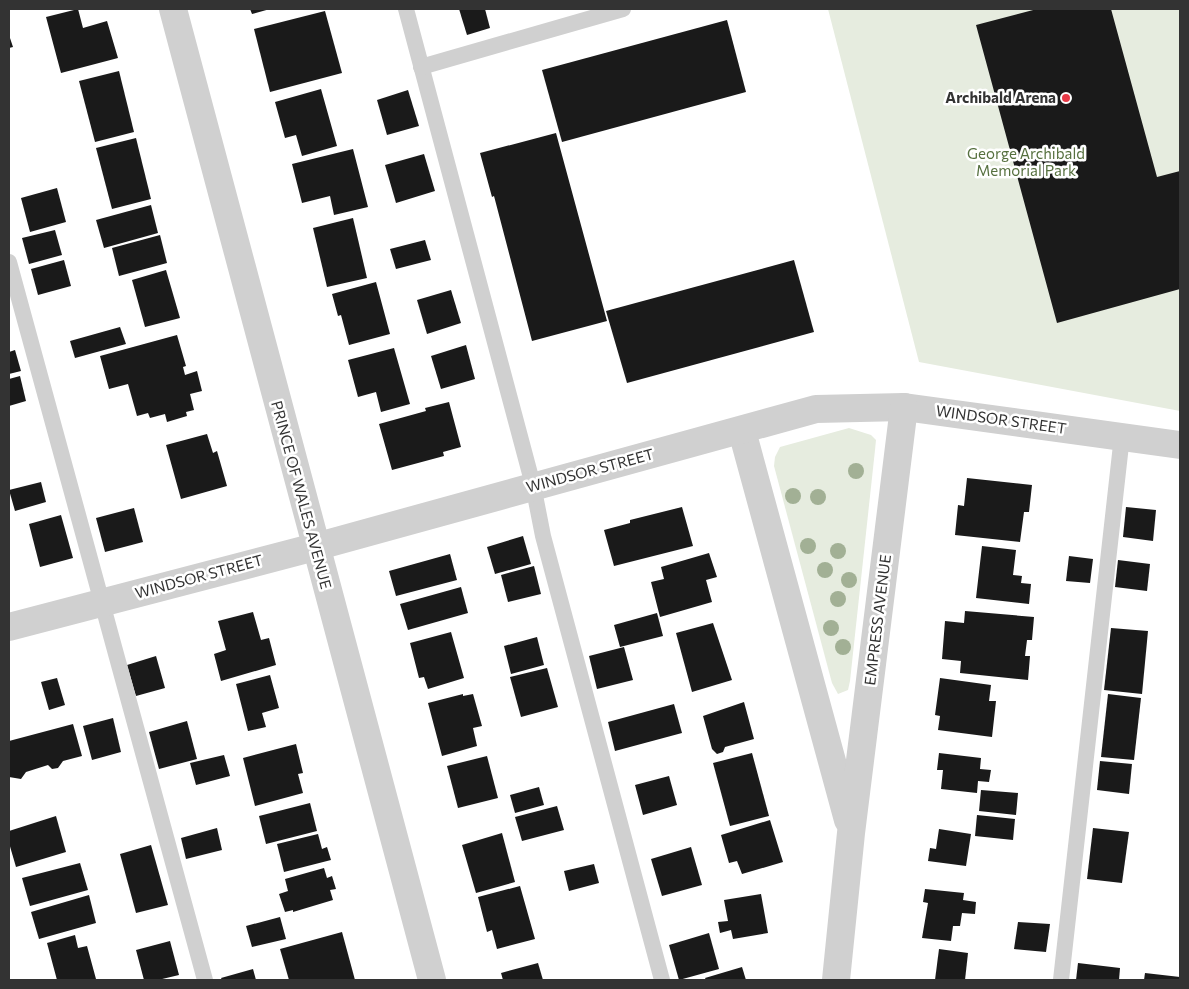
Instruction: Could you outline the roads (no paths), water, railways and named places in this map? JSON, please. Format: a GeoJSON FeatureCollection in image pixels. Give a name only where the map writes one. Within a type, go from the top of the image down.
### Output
{"type":"FeatureCollection","features":[{"type":"Feature","properties":{"kind":"street","name":"PRINCE OF WALES AVENUE"},"geometry":{"type":"LineString","coordinates":[[173,9],[432,980]]}},
{"type":"Feature","properties":{"kind":"street","name":"WINDSOR STREET"},"geometry":{"type":"LineString","coordinates":[[9,627],[315,547],[533,485],[742,431],[816,409],[904,407],[1180,445]]}},
{"type":"Feature","properties":{"kind":"street","name":"EMPRESS AVENUE"},"geometry":{"type":"LineString","coordinates":[[836,980],[851,833],[904,407]]}},
{"type":"Feature","properties":{"kind":"street","name":"EMPRESS AVENUE"},"geometry":{"type":"LineString","coordinates":[[742,431],[851,833]]}},
{"type":"Feature","properties":{"kind":"lane"},"geometry":{"type":"LineString","coordinates":[[406,9],[533,485],[543,536],[662,980]]}},
{"type":"Feature","properties":{"kind":"lane"},"geometry":{"type":"LineString","coordinates":[[421,67],[623,9]]}},
{"type":"Feature","properties":{"kind":"lane"},"geometry":{"type":"LineString","coordinates":[[9,262],[205,980]]}},
{"type":"Feature","properties":{"kind":"lane"},"geometry":{"type":"LineString","coordinates":[[1061,980],[1122,436]]}},
{"type":"Feature","properties":{"kind":"place","name":"Archibald Arena"},"geometry":{"type":"Point","coordinates":[1066,98]}},
{"type":"Feature","properties":{"kind":"park label","name":"George Archibald Memorial Park"},"geometry":{"type":"Point","coordinates":[1026,162]}}]}
